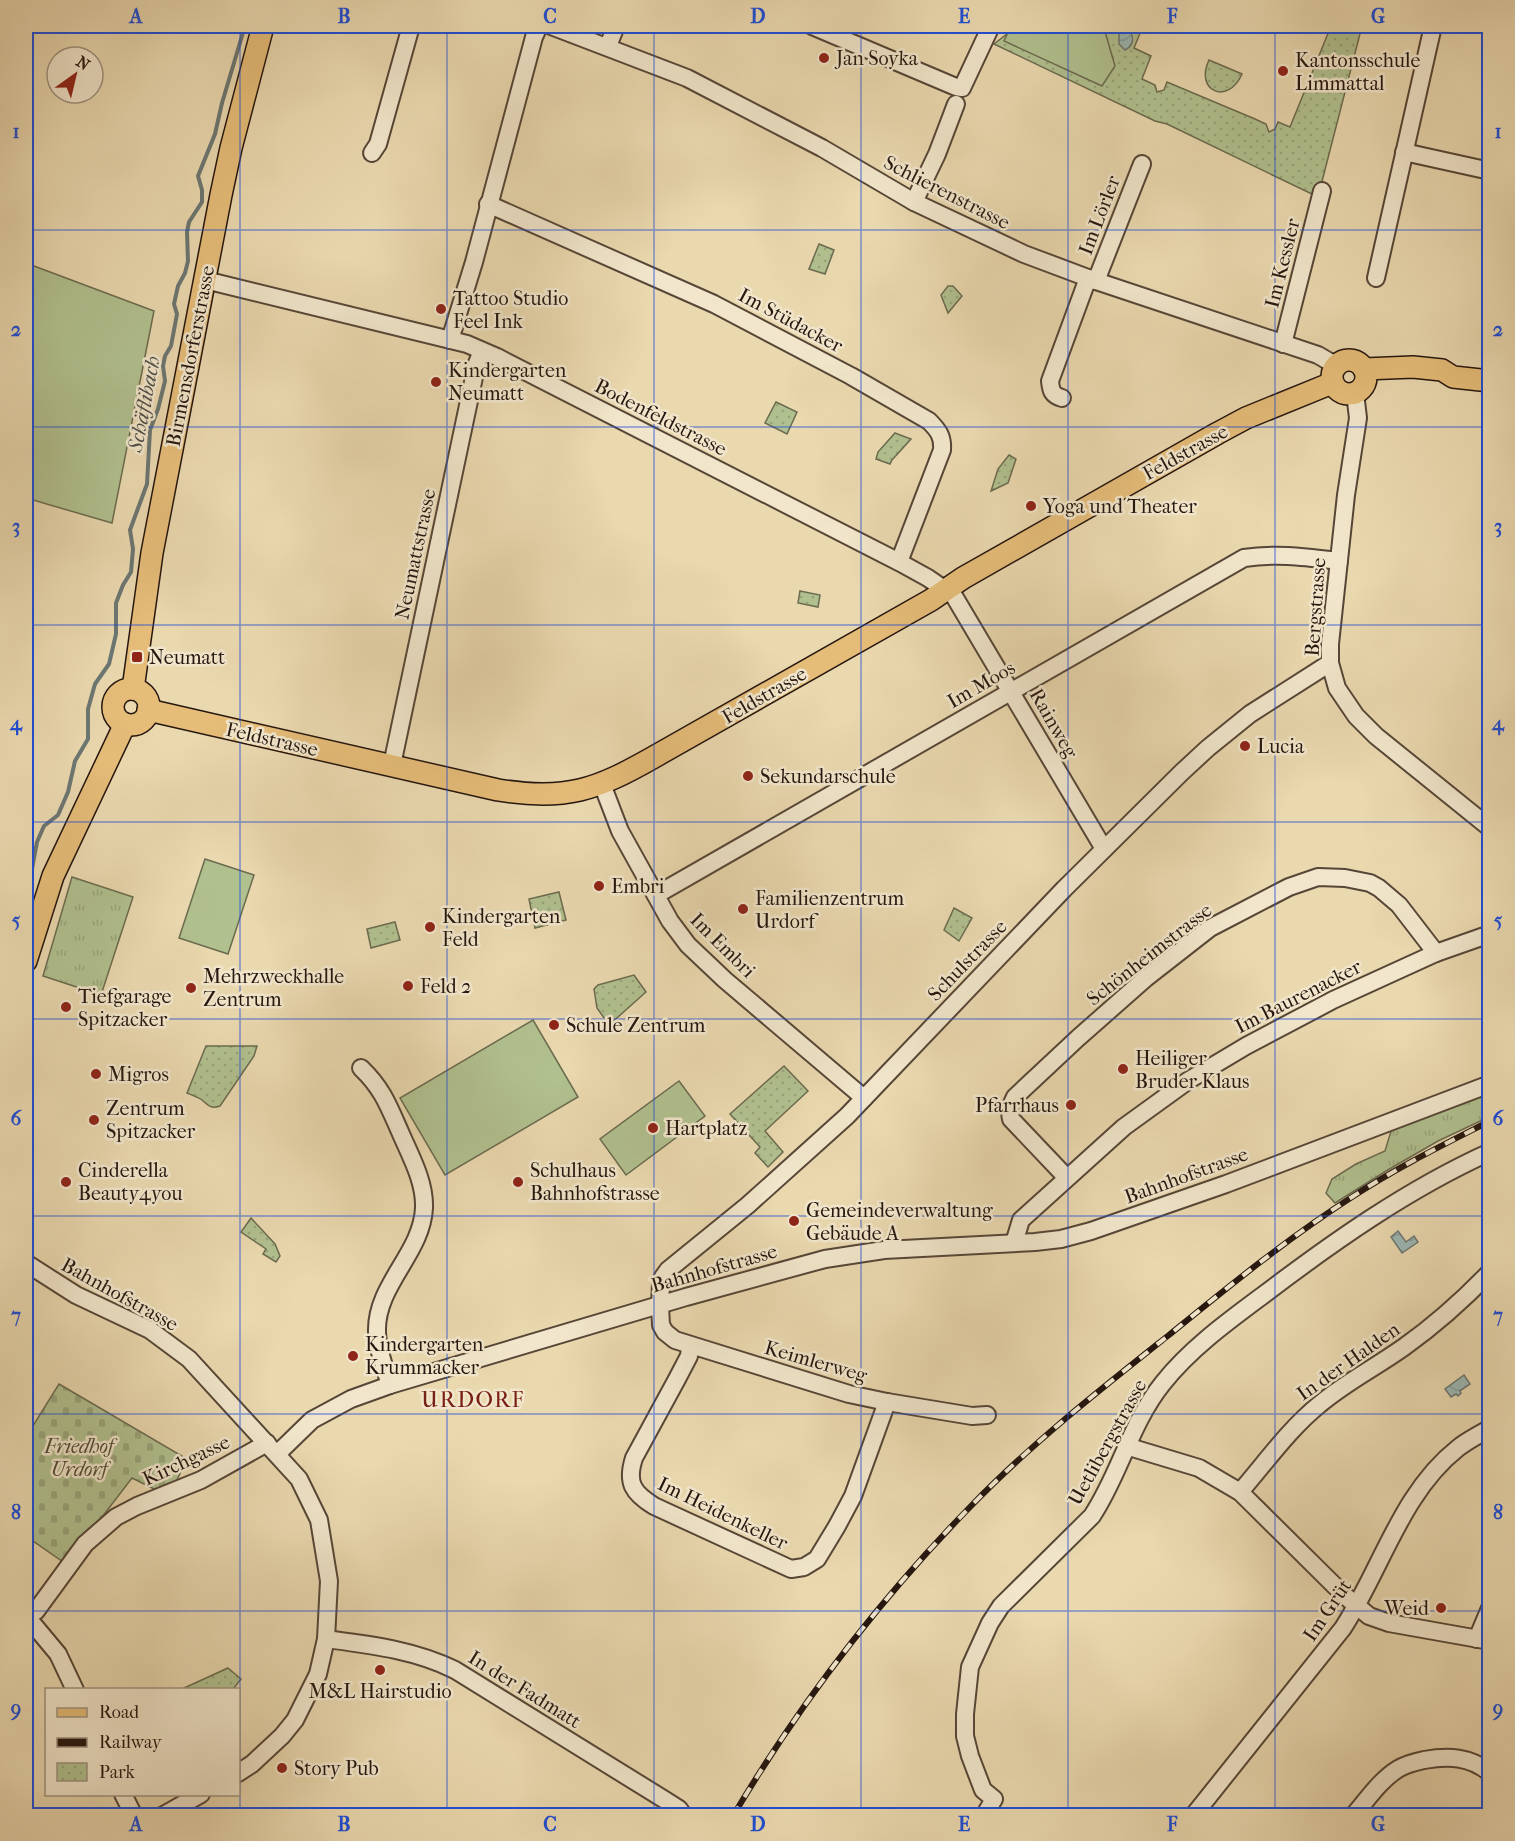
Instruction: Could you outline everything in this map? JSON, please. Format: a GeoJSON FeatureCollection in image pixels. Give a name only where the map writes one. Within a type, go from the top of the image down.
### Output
{"type":"FeatureCollection","features":[{"type":"Feature","properties":{"kind":"main road","name":"Birmensdorferstrasse"},"geometry":{"type":"LineString","coordinates":[[133,689],[152,553],[205,280],[231,148],[263,26]]}},
{"type":"Feature","properties":{"kind":"main road"},"geometry":{"type":"LineString","coordinates":[[1361,383],[1359,363],[1351,359],[1342,360],[1334,374],[1339,391],[1349,394],[1361,383],[1402,378],[1440,381],[1453,376],[1490,381]]}},
{"type":"Feature","properties":{"kind":"main road","name":"Feldstrasse"},"geometry":{"type":"LineString","coordinates":[[148,710],[523,794],[558,795],[602,784],[623,775],[877,631],[931,600],[963,578],[1218,433],[1334,374]]}},
{"type":"Feature","properties":{"kind":"main road"},"geometry":{"type":"LineString","coordinates":[[138,690],[148,700],[148,710],[147,715],[140,722],[125,724],[114,713],[113,703],[123,691],[138,690]]}},
{"type":"Feature","properties":{"kind":"main road"},"geometry":{"type":"LineString","coordinates":[[26,961],[52,876],[125,724]]}},
{"type":"Feature","properties":{"kind":"street"},"geometry":{"type":"LineString","coordinates":[[372,153],[378,144],[411,26]]}},
{"type":"Feature","properties":{"kind":"street"},"geometry":{"type":"LineString","coordinates":[[450,340],[474,262],[539,26]]}},
{"type":"Feature","properties":{"kind":"street","name":"Schlierenstrasse"},"geometry":{"type":"LineString","coordinates":[[551,26],[687,78],[822,148],[914,202],[1024,254],[1092,280],[1318,355],[1334,374]]}},
{"type":"Feature","properties":{"kind":"street"},"geometry":{"type":"LineString","coordinates":[[608,46],[616,26]]}},
{"type":"Feature","properties":{"kind":"street"},"geometry":{"type":"LineString","coordinates":[[812,26],[956,87],[962,87],[991,26]]}},
{"type":"Feature","properties":{"kind":"street"},"geometry":{"type":"LineString","coordinates":[[1376,278],[1433,26]]}},
{"type":"Feature","properties":{"kind":"street"},"geometry":{"type":"LineString","coordinates":[[914,202],[937,154],[956,104]]}},
{"type":"Feature","properties":{"kind":"street"},"geometry":{"type":"LineString","coordinates":[[1404,152],[1490,171]]}},
{"type":"Feature","properties":{"kind":"street","name":"Im Lörler"},"geometry":{"type":"LineString","coordinates":[[1062,398],[1055,396],[1051,391],[1050,381],[1142,164]]}},
{"type":"Feature","properties":{"kind":"street","name":"Im Kessler"},"geometry":{"type":"LineString","coordinates":[[1283,345],[1322,191]]}},
{"type":"Feature","properties":{"kind":"street","name":"Im Stüdacker"},"geometry":{"type":"LineString","coordinates":[[489,204],[714,304],[851,376],[929,421],[938,429],[942,450],[899,562]]}},
{"type":"Feature","properties":{"kind":"street","name":"Bodenfeldstrasse"},"geometry":{"type":"LineString","coordinates":[[205,280],[467,344],[899,562],[946,590]]}},
{"type":"Feature","properties":{"kind":"street","name":"Neumattstrasse"},"geometry":{"type":"LineString","coordinates":[[392,765],[477,363],[482,351]]}},
{"type":"Feature","properties":{"kind":"street","name":"Bergstrasse"},"geometry":{"type":"LineString","coordinates":[[1361,383],[1358,418],[1350,459],[1330,644],[1330,663],[1337,688],[1356,716],[1376,735],[1490,828]]}},
{"type":"Feature","properties":{"kind":"street","name":"Im Moos"},"geometry":{"type":"LineString","coordinates":[[656,895],[1244,558],[1279,555],[1339,561]]}},
{"type":"Feature","properties":{"kind":"street","name":"Rainweg"},"geometry":{"type":"LineString","coordinates":[[946,590],[954,596],[1104,849]]}},
{"type":"Feature","properties":{"kind":"street","name":"Schulstrasse"},"geometry":{"type":"LineString","coordinates":[[660,1306],[661,1284],[668,1270],[748,1205],[847,1116],[1104,849],[1208,748],[1250,714],[1330,663]]}},
{"type":"Feature","properties":{"kind":"street","name":"Im Embri"},"geometry":{"type":"LineString","coordinates":[[602,784],[620,831],[670,921],[688,945],[707,964],[864,1098]]}},
{"type":"Feature","properties":{"kind":"street","name":"Schönheimstrasse"},"geometry":{"type":"LineString","coordinates":[[1066,1178],[1011,1119],[1011,1105],[1015,1096],[1146,978],[1210,928],[1289,887],[1318,877],[1346,878],[1370,883],[1389,895],[1410,918],[1436,953]]}},
{"type":"Feature","properties":{"kind":"street","name":"Im Baurenacker"},"geometry":{"type":"LineString","coordinates":[[1014,1243],[1018,1226],[1022,1220],[1066,1178],[1124,1127],[1189,1080],[1246,1046],[1333,1000],[1436,953],[1490,934]]}},
{"type":"Feature","properties":{"kind":"street"},"geometry":{"type":"LineString","coordinates":[[361,1068],[380,1088],[416,1169],[423,1191],[424,1210],[419,1233],[384,1298],[378,1322],[378,1343],[390,1385]]}},
{"type":"Feature","properties":{"kind":"street","name":"Bahnhofstrasse"},"geometry":{"type":"LineString","coordinates":[[26,1263],[76,1295],[129,1319],[163,1338],[189,1359],[272,1448],[312,1420],[351,1399],[390,1385],[825,1258],[884,1250],[1061,1239],[1102,1228],[1226,1184],[1490,1084]]}},
{"type":"Feature","properties":{"kind":"street","name":"Uetlibergstrasse"},"geometry":{"type":"LineString","coordinates":[[984,1815],[994,1799],[983,1790],[965,1736],[970,1667],[990,1623],[1001,1606],[1092,1516],[1150,1401],[1174,1370],[1196,1348],[1283,1280],[1409,1194],[1490,1152]]}},
{"type":"Feature","properties":{"kind":"street","name":"In der Halden"},"geometry":{"type":"LineString","coordinates":[[1240,1492],[1304,1417],[1339,1389],[1403,1348],[1440,1320],[1490,1272]]}},
{"type":"Feature","properties":{"kind":"street","name":"Keimlerweg"},"geometry":{"type":"LineString","coordinates":[[660,1306],[665,1332],[675,1340],[690,1346],[813,1384],[887,1402],[972,1416],[987,1415]]}},
{"type":"Feature","properties":{"kind":"street","name":"Im Heidenkeller"},"geometry":{"type":"LineString","coordinates":[[690,1346],[689,1356],[634,1458],[630,1472],[636,1493],[654,1506],[791,1569],[804,1567],[817,1559],[837,1526],[853,1496],[887,1402]]}},
{"type":"Feature","properties":{"kind":"street","name":"Im Grüt"},"geometry":{"type":"LineString","coordinates":[[1193,1815],[1357,1607],[1407,1507],[1432,1473],[1459,1447],[1490,1428]]}},
{"type":"Feature","properties":{"kind":"street"},"geometry":{"type":"LineString","coordinates":[[1126,1446],[1199,1468],[1240,1492],[1357,1607],[1369,1616],[1389,1623],[1483,1640],[1490,1608]]}},
{"type":"Feature","properties":{"kind":"street"},"geometry":{"type":"LineString","coordinates":[[240,1772],[252,1764],[282,1736],[295,1720],[318,1674],[326,1639],[329,1581],[319,1520],[299,1479],[272,1448]]}},
{"type":"Feature","properties":{"kind":"street","name":"Kirchgasse"},"geometry":{"type":"LineString","coordinates":[[27,1618],[36,1611],[86,1544],[116,1517],[272,1448]]}},
{"type":"Feature","properties":{"kind":"street"},"geometry":{"type":"LineString","coordinates":[[27,1618],[57,1654],[74,1688]]}},
{"type":"Feature","properties":{"kind":"street","name":"In der Fadmatt"},"geometry":{"type":"LineString","coordinates":[[326,1639],[383,1647],[435,1660],[455,1670],[672,1804],[684,1815]]}},
{"type":"Feature","properties":{"kind":"street"},"geometry":{"type":"LineString","coordinates":[[1353,1815],[1383,1781],[1398,1769],[1413,1762],[1455,1757],[1474,1763],[1490,1773]]}},
{"type":"Feature","properties":{"kind":"street"},"geometry":{"type":"LineString","coordinates":[[124,1796],[134,1815]]}},
{"type":"Feature","properties":{"kind":"street"},"geometry":{"type":"LineString","coordinates":[[162,1815],[197,1796]]}},
{"type":"Feature","properties":{"kind":"green space"},"geometry":{"type":"Polygon","coordinates":[[[1011,26],[1143,26],[1134,48],[1151,56],[1142,79],[1155,85],[1157,92],[1164,90],[1167,82],[1266,124],[1269,132],[1275,129],[1278,122],[1290,127],[1331,26],[1362,26],[1318,197],[994,44],[1008,33],[1011,26]]]}},
{"type":"Feature","properties":{"kind":"green space"},"geometry":{"type":"Polygon","coordinates":[[[1011,26],[1105,26],[1115,66],[1102,86],[1004,41],[1011,26]]]}},
{"type":"Feature","properties":{"kind":"green space"},"geometry":{"type":"Polygon","coordinates":[[[1209,60],[1242,74],[1236,84],[1229,90],[1221,92],[1209,86],[1206,71],[1209,60]]]}},
{"type":"Feature","properties":{"kind":"green space"},"geometry":{"type":"Polygon","coordinates":[[[819,244],[834,250],[825,274],[809,269],[819,244]]]}},
{"type":"Feature","properties":{"kind":"green space"},"geometry":{"type":"Polygon","coordinates":[[[26,263],[154,311],[112,523],[26,498],[26,263]]]}},
{"type":"Feature","properties":{"kind":"green space"},"geometry":{"type":"Polygon","coordinates":[[[948,286],[953,286],[962,296],[948,313],[941,295],[948,286]]]}},
{"type":"Feature","properties":{"kind":"green space"},"geometry":{"type":"Polygon","coordinates":[[[776,402],[797,412],[787,434],[765,423],[776,402]]]}},
{"type":"Feature","properties":{"kind":"green space"},"geometry":{"type":"Polygon","coordinates":[[[895,433],[911,439],[890,464],[876,459],[878,452],[895,433]]]}},
{"type":"Feature","properties":{"kind":"green space"},"geometry":{"type":"Polygon","coordinates":[[[1009,455],[1016,459],[1008,483],[991,491],[998,469],[1009,455]]]}},
{"type":"Feature","properties":{"kind":"green space"},"geometry":{"type":"Polygon","coordinates":[[[800,591],[820,595],[818,607],[798,603],[800,591]]]}},
{"type":"Feature","properties":{"kind":"green space"},"geometry":{"type":"Polygon","coordinates":[[[205,859],[254,875],[228,954],[179,938],[205,859]]]}},
{"type":"Feature","properties":{"kind":"green space"},"geometry":{"type":"Polygon","coordinates":[[[72,877],[133,897],[101,995],[43,976],[72,877]]]}},
{"type":"Feature","properties":{"kind":"green space"},"geometry":{"type":"Polygon","coordinates":[[[559,892],[566,920],[535,928],[529,899],[559,892]]]}},
{"type":"Feature","properties":{"kind":"green space"},"geometry":{"type":"Polygon","coordinates":[[[954,908],[972,918],[959,941],[944,930],[954,908]]]}},
{"type":"Feature","properties":{"kind":"green space"},"geometry":{"type":"Polygon","coordinates":[[[395,922],[400,940],[371,948],[367,929],[395,922]]]}},
{"type":"Feature","properties":{"kind":"green space"},"geometry":{"type":"Polygon","coordinates":[[[634,975],[646,992],[609,1025],[597,1008],[594,989],[598,985],[634,975]]]}},
{"type":"Feature","properties":{"kind":"green space"},"geometry":{"type":"Polygon","coordinates":[[[533,1020],[578,1097],[445,1175],[400,1098],[533,1020]]]}},
{"type":"Feature","properties":{"kind":"green space"},"geometry":{"type":"Polygon","coordinates":[[[206,1046],[257,1046],[254,1056],[220,1106],[217,1107],[210,1106],[187,1093],[206,1046]]]}},
{"type":"Feature","properties":{"kind":"green space"},"geometry":{"type":"Polygon","coordinates":[[[784,1066],[808,1091],[765,1131],[783,1152],[768,1167],[755,1153],[760,1147],[730,1114],[784,1066]]]}},
{"type":"Feature","properties":{"kind":"green space","name":"Hartplatz"},"geometry":{"type":"Polygon","coordinates":[[[679,1081],[705,1116],[626,1175],[600,1139],[679,1081]]]}},
{"type":"Feature","properties":{"kind":"green space"},"geometry":{"type":"Polygon","coordinates":[[[1489,1090],[1489,1117],[1438,1141],[1335,1203],[1326,1193],[1332,1179],[1356,1164],[1385,1151],[1392,1128],[1489,1090]]]}},
{"type":"Feature","properties":{"kind":"green space"},"geometry":{"type":"Polygon","coordinates":[[[251,1218],[275,1244],[280,1256],[276,1262],[263,1254],[266,1249],[241,1232],[251,1218]]]}},
{"type":"Feature","properties":{"kind":"green space","name":"Friedhof Urdorf"},"geometry":{"type":"Polygon","coordinates":[[[59,1384],[187,1459],[175,1484],[156,1490],[132,1478],[66,1564],[26,1536],[26,1437],[59,1384]]]}},
{"type":"Feature","properties":{"kind":"green space"},"geometry":{"type":"Polygon","coordinates":[[[228,1668],[241,1679],[234,1688],[184,1688],[228,1668]]]}},
{"type":"Feature","properties":{"kind":"water"},"geometry":{"type":"Polygon","coordinates":[[[1123,26],[1132,26],[1130,30],[1132,42],[1125,50],[1119,44],[1119,35],[1123,26]]]}},
{"type":"Feature","properties":{"kind":"water"},"geometry":{"type":"Polygon","coordinates":[[[1398,1231],[1406,1242],[1414,1236],[1418,1242],[1402,1253],[1391,1237],[1398,1231]]]}},
{"type":"Feature","properties":{"kind":"water"},"geometry":{"type":"Polygon","coordinates":[[[1464,1375],[1470,1384],[1460,1391],[1458,1396],[1456,1394],[1451,1397],[1445,1389],[1464,1375]]]}},
{"type":"Feature","properties":{"kind":"waterway","name":"Schäflibach"},"geometry":{"type":"LineString","coordinates":[[26,882],[44,826],[58,815],[68,792],[75,761],[88,739],[88,709],[95,684],[109,664],[116,634],[116,603],[131,572],[133,549],[130,530],[147,484],[150,430],[165,381],[163,366],[165,356],[171,346],[177,314],[174,304],[188,261],[189,222],[202,202],[202,190],[198,176],[215,134],[245,26]]}},
{"type":"Feature","properties":{"kind":"railway"},"geometry":{"type":"LineString","coordinates":[[733,1816],[786,1733],[873,1615],[937,1541],[1018,1460],[1067,1417],[1236,1281],[1305,1229],[1386,1176],[1490,1121]]}},
{"type":"Feature","properties":{"kind":"place","name":"Jan Soyka"},"geometry":{"type":"Point","coordinates":[824,58]}},
{"type":"Feature","properties":{"kind":"place","name":"Kantonsschule Limmattal"},"geometry":{"type":"Point","coordinates":[1283,71]}},
{"type":"Feature","properties":{"kind":"place","name":"Tattoo Studio Feel Ink"},"geometry":{"type":"Point","coordinates":[441,309]}},
{"type":"Feature","properties":{"kind":"place","name":"Kindergarten Neumatt"},"geometry":{"type":"Point","coordinates":[436,382]}},
{"type":"Feature","properties":{"kind":"place","name":"Yoga und Theater"},"geometry":{"type":"Point","coordinates":[1031,506]}},
{"type":"Feature","properties":{"kind":"place","name":"Neumatt"},"geometry":{"type":"Point","coordinates":[137,657]}},
{"type":"Feature","properties":{"kind":"place","name":"Lucia"},"geometry":{"type":"Point","coordinates":[1245,746]}},
{"type":"Feature","properties":{"kind":"place","name":"Sekundarschule"},"geometry":{"type":"Point","coordinates":[748,776]}},
{"type":"Feature","properties":{"kind":"place","name":"Embri"},"geometry":{"type":"Point","coordinates":[599,886]}},
{"type":"Feature","properties":{"kind":"place","name":"Familienzentrum Urdorf"},"geometry":{"type":"Point","coordinates":[743,909]}},
{"type":"Feature","properties":{"kind":"place","name":"Kindergarten Feld"},"geometry":{"type":"Point","coordinates":[430,927]}},
{"type":"Feature","properties":{"kind":"place","name":"Feld 2"},"geometry":{"type":"Point","coordinates":[408,986]}},
{"type":"Feature","properties":{"kind":"place","name":"Mehrzweckhalle Zentrum"},"geometry":{"type":"Point","coordinates":[191,988]}},
{"type":"Feature","properties":{"kind":"place","name":"Tiefgarage Spitzacker"},"geometry":{"type":"Point","coordinates":[66,1007]}},
{"type":"Feature","properties":{"kind":"place","name":"Schule Zentrum"},"geometry":{"type":"Point","coordinates":[554,1025]}},
{"type":"Feature","properties":{"kind":"place","name":"Heiliger Bruder Klaus"},"geometry":{"type":"Point","coordinates":[1123,1069]}},
{"type":"Feature","properties":{"kind":"place","name":"Migros"},"geometry":{"type":"Point","coordinates":[96,1074]}},
{"type":"Feature","properties":{"kind":"place","name":"Pfarrhaus"},"geometry":{"type":"Point","coordinates":[1071,1105]}},
{"type":"Feature","properties":{"kind":"place","name":"Zentrum Spitzacker"},"geometry":{"type":"Point","coordinates":[94,1120]}},
{"type":"Feature","properties":{"kind":"place","name":"Hartplatz"},"geometry":{"type":"Point","coordinates":[653,1128]}},
{"type":"Feature","properties":{"kind":"place","name":"Cinderella Beauty4you"},"geometry":{"type":"Point","coordinates":[66,1182]}},
{"type":"Feature","properties":{"kind":"place","name":"Schulhaus Bahnhofstrasse"},"geometry":{"type":"Point","coordinates":[518,1182]}},
{"type":"Feature","properties":{"kind":"place","name":"Gemeindeverwaltung Gebäude A"},"geometry":{"type":"Point","coordinates":[794,1221]}},
{"type":"Feature","properties":{"kind":"place","name":"Kindergarten Krummacker"},"geometry":{"type":"Point","coordinates":[353,1356]}},
{"type":"Feature","properties":{"kind":"place","name":"Weid"},"geometry":{"type":"Point","coordinates":[1441,1608]}},
{"type":"Feature","properties":{"kind":"place","name":"M&L Hairstudio"},"geometry":{"type":"Point","coordinates":[380,1670]}},
{"type":"Feature","properties":{"kind":"place","name":"Story Pub"},"geometry":{"type":"Point","coordinates":[282,1768]}},
{"type":"Feature","properties":{"kind":"district","name":"URDORF"},"geometry":{"type":"Point","coordinates":[473,1399]}}]}
